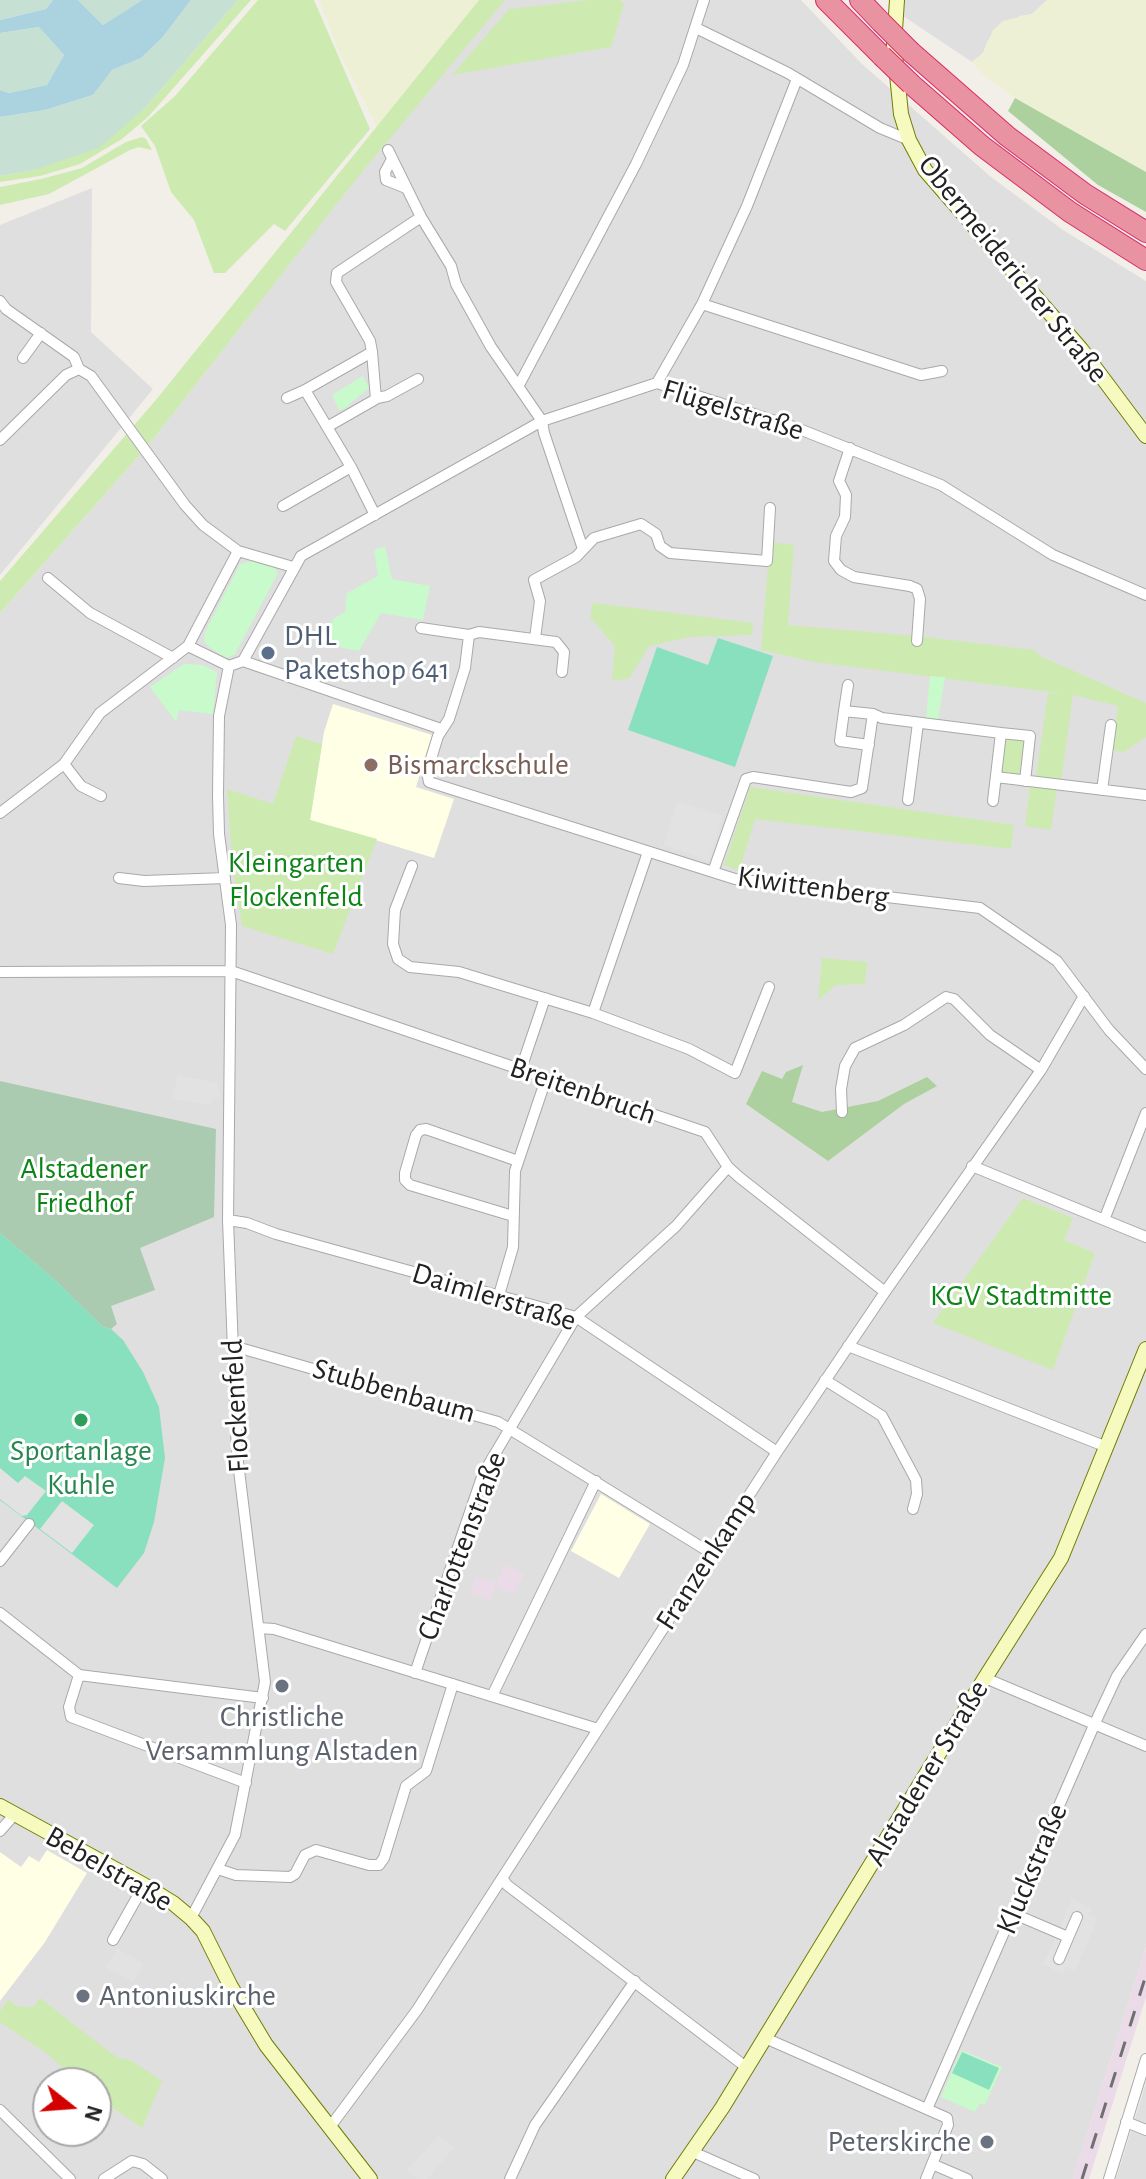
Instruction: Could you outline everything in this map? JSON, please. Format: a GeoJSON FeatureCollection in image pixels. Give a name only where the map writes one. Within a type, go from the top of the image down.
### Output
{"type":"FeatureCollection","features":[{"type":"Feature","properties":{"kind":"highway"},"geometry":{"type":"LineString","coordinates":[[826,0],[911,84],[982,146],[1070,212],[1146,260]]}},
{"type":"Feature","properties":{"kind":"highway"},"geometry":{"type":"LineString","coordinates":[[860,0],[911,52],[1007,136],[1085,194],[1146,232]]}},
{"type":"Feature","properties":{"kind":"street"},"geometry":{"type":"LineString","coordinates":[[519,385],[626,183],[683,65],[704,0]]}},
{"type":"Feature","properties":{"kind":"street","name":"Obermeidericher Straße"},"geometry":{"type":"LineString","coordinates":[[897,0],[894,45],[901,114],[909,140],[925,170],[1081,349],[1146,436]]}},
{"type":"Feature","properties":{"kind":"street","name":"Obermeidericher Straße"},"geometry":{"type":"LineString","coordinates":[[696,28],[822,91],[880,128],[909,140]]}},
{"type":"Feature","properties":{"kind":"street"},"geometry":{"type":"LineString","coordinates":[[657,383],[702,304],[747,206],[797,79]]}},
{"type":"Feature","properties":{"kind":"street"},"geometry":{"type":"LineString","coordinates":[[390,154],[491,347],[542,421],[583,549]]}},
{"type":"Feature","properties":{"kind":"street"},"geometry":{"type":"LineString","coordinates":[[377,398],[370,341],[336,282],[336,276],[421,217]]}},
{"type":"Feature","properties":{"kind":"street"},"geometry":{"type":"LineString","coordinates":[[702,304],[916,374],[942,371]]}},
{"type":"Feature","properties":{"kind":"street"},"geometry":{"type":"LineString","coordinates":[[2,309],[74,357],[79,369],[91,376],[189,511],[212,532],[238,551],[293,567]]}},
{"type":"Feature","properties":{"kind":"street"},"geometry":{"type":"LineString","coordinates":[[23,358],[41,333]]}},
{"type":"Feature","properties":{"kind":"street"},"geometry":{"type":"LineString","coordinates":[[287,398],[372,352]]}},
{"type":"Feature","properties":{"kind":"street"},"geometry":{"type":"LineString","coordinates":[[0,440],[66,375],[79,369]]}},
{"type":"Feature","properties":{"kind":"street"},"geometry":{"type":"LineString","coordinates":[[327,427],[418,379]]}},
{"type":"Feature","properties":{"kind":"street","name":"Flügelstraße"},"geometry":{"type":"LineString","coordinates":[[243,661],[293,567],[306,552],[542,421],[657,383],[850,448],[941,485],[1053,555],[1146,595]]}},
{"type":"Feature","properties":{"kind":"street"},"geometry":{"type":"LineString","coordinates":[[305,390],[351,467],[375,515]]}},
{"type":"Feature","properties":{"kind":"street"},"geometry":{"type":"LineString","coordinates":[[850,448],[839,481],[846,495],[845,517],[836,536],[834,561],[841,570],[854,577],[917,589],[920,599],[917,641]]}},
{"type":"Feature","properties":{"kind":"street"},"geometry":{"type":"LineString","coordinates":[[283,506],[351,467]]}},
{"type":"Feature","properties":{"kind":"street"},"geometry":{"type":"LineString","coordinates":[[535,638],[540,601],[534,580],[576,557],[594,538],[641,524],[656,534],[666,552],[767,561],[770,508]]}},
{"type":"Feature","properties":{"kind":"street"},"geometry":{"type":"LineString","coordinates":[[0,813],[64,764],[97,716],[188,646],[238,551]]}},
{"type":"Feature","properties":{"kind":"street"},"geometry":{"type":"LineString","coordinates":[[48,578],[90,613],[173,658]]}},
{"type":"Feature","properties":{"kind":"street"},"geometry":{"type":"LineString","coordinates":[[421,628],[556,642],[562,646],[562,672]]}},
{"type":"Feature","properties":{"kind":"street"},"geometry":{"type":"LineString","coordinates":[[188,646],[229,666],[243,661],[441,729],[449,719],[465,668],[469,635]]}},
{"type":"Feature","properties":{"kind":"street","name":"Flockenfeld"},"geometry":{"type":"LineString","coordinates":[[191,1918],[235,1835],[263,1698],[265,1673],[236,1446],[228,1220],[231,925],[219,825],[219,716],[229,666]]}},
{"type":"Feature","properties":{"kind":"street"},"geometry":{"type":"LineString","coordinates":[[848,685],[840,741],[869,745]]}},
{"type":"Feature","properties":{"kind":"street"},"geometry":{"type":"LineString","coordinates":[[844,711],[1030,736],[1025,781]]}},
{"type":"Feature","properties":{"kind":"street"},"geometry":{"type":"LineString","coordinates":[[713,872],[746,779],[753,777],[855,792],[863,784],[873,714]]}},
{"type":"Feature","properties":{"kind":"street"},"geometry":{"type":"LineString","coordinates":[[908,800],[918,723]]}},
{"type":"Feature","properties":{"kind":"street"},"geometry":{"type":"LineString","coordinates":[[1102,790],[1111,725]]}},
{"type":"Feature","properties":{"kind":"street","name":"Kiwittenberg"},"geometry":{"type":"LineString","coordinates":[[441,729],[427,780],[744,881],[980,908],[1057,961],[1118,1040],[1146,1069]]}},
{"type":"Feature","properties":{"kind":"street"},"geometry":{"type":"LineString","coordinates":[[993,801],[1001,733]]}},
{"type":"Feature","properties":{"kind":"street"},"geometry":{"type":"LineString","coordinates":[[64,764],[81,786],[101,796]]}},
{"type":"Feature","properties":{"kind":"street"},"geometry":{"type":"LineString","coordinates":[[996,777],[1146,795]]}},
{"type":"Feature","properties":{"kind":"street"},"geometry":{"type":"LineString","coordinates":[[593,1013],[648,852]]}},
{"type":"Feature","properties":{"kind":"street"},"geometry":{"type":"LineString","coordinates":[[412,866],[395,910],[393,944],[401,963],[421,969],[459,972],[593,1013],[689,1049],[735,1073],[769,987]]}},
{"type":"Feature","properties":{"kind":"street"},"geometry":{"type":"LineString","coordinates":[[119,878],[144,881],[225,878]]}},
{"type":"Feature","properties":{"kind":"street","name":"Breitenbruch"},"geometry":{"type":"LineString","coordinates":[[0,972],[231,971],[705,1132],[728,1167],[885,1292]]}},
{"type":"Feature","properties":{"kind":"street","name":"Franzenkamp"},"geometry":{"type":"LineString","coordinates":[[330,2127],[417,2010],[777,1452],[1041,1070],[1084,996]]}},
{"type":"Feature","properties":{"kind":"street"},"geometry":{"type":"LineString","coordinates":[[842,1112],[841,1089],[845,1066],[855,1048],[904,1025],[946,997],[954,999],[990,1035],[1041,1070]]}},
{"type":"Feature","properties":{"kind":"street"},"geometry":{"type":"LineString","coordinates":[[521,1069],[545,998]]}},
{"type":"Feature","properties":{"kind":"street"},"geometry":{"type":"LineString","coordinates":[[499,1295],[512,1253],[513,1183],[546,1079]]}},
{"type":"Feature","properties":{"kind":"street"},"geometry":{"type":"LineString","coordinates":[[1104,1220],[1146,1113]]}},
{"type":"Feature","properties":{"kind":"street"},"geometry":{"type":"LineString","coordinates":[[513,1216],[410,1185],[405,1180],[405,1173],[416,1135],[426,1129],[518,1161]]}},
{"type":"Feature","properties":{"kind":"street"},"geometry":{"type":"LineString","coordinates":[[972,1166],[1146,1237]]}},
{"type":"Feature","properties":{"kind":"street","name":"Charlottenstraße"},"geometry":{"type":"LineString","coordinates":[[415,1673],[483,1474],[576,1317],[668,1234],[728,1167]]}},
{"type":"Feature","properties":{"kind":"street","name":"Daimlerstraße"},"geometry":{"type":"LineString","coordinates":[[228,1220],[576,1317],[777,1452]]}},
{"type":"Feature","properties":{"kind":"street","name":"Stubbenbaum"},"geometry":{"type":"LineString","coordinates":[[233,1346],[498,1422],[711,1553]]}},
{"type":"Feature","properties":{"kind":"street"},"geometry":{"type":"LineString","coordinates":[[848,1346],[1107,1447]]}},
{"type":"Feature","properties":{"kind":"street","name":"Alstadener Straße"},"geometry":{"type":"LineString","coordinates":[[673,2179],[765,2038],[1068,1545],[1146,1349]]}},
{"type":"Feature","properties":{"kind":"street"},"geometry":{"type":"LineString","coordinates":[[825,1380],[882,1416],[916,1480],[917,1494],[913,1509]]}},
{"type":"Feature","properties":{"kind":"street"},"geometry":{"type":"LineString","coordinates":[[492,1696],[596,1481]]}},
{"type":"Feature","properties":{"kind":"street"},"geometry":{"type":"LineString","coordinates":[[0,1561],[29,1524]]}},
{"type":"Feature","properties":{"kind":"street"},"geometry":{"type":"LineString","coordinates":[[0,1613],[79,1675],[263,1698]]}},
{"type":"Feature","properties":{"kind":"street"},"geometry":{"type":"LineString","coordinates":[[259,1628],[274,1629],[598,1729]]}},
{"type":"Feature","properties":{"kind":"street","name":"Kluckstraße"},"geometry":{"type":"LineString","coordinates":[[927,2109],[1095,1723],[1117,1676],[1146,1634]]}},
{"type":"Feature","properties":{"kind":"street"},"geometry":{"type":"LineString","coordinates":[[79,1675],[69,1707],[71,1717],[246,1783]]}},
{"type":"Feature","properties":{"kind":"street"},"geometry":{"type":"LineString","coordinates":[[985,1678],[1146,1746]]}},
{"type":"Feature","properties":{"kind":"street"},"geometry":{"type":"LineString","coordinates":[[218,1869],[236,1875],[290,1877],[295,1874],[305,1855],[316,1850],[379,1865],[384,1858],[406,1786],[426,1771],[453,1684]]}},
{"type":"Feature","properties":{"kind":"street","name":"Bebelstraße"},"geometry":{"type":"LineString","coordinates":[[0,1806],[144,1885],[191,1918],[203,1931],[230,1985],[266,2045],[370,2179]]}},
{"type":"Feature","properties":{"kind":"street"},"geometry":{"type":"LineString","coordinates":[[0,1831],[14,1815]]}},
{"type":"Feature","properties":{"kind":"street"},"geometry":{"type":"LineString","coordinates":[[502,1878],[507,1885],[746,2067]]}},
{"type":"Feature","properties":{"kind":"street"},"geometry":{"type":"LineString","coordinates":[[113,1940],[144,1885]]}},
{"type":"Feature","properties":{"kind":"street"},"geometry":{"type":"LineString","coordinates":[[1012,1913],[1068,1937]]}},
{"type":"Feature","properties":{"kind":"street"},"geometry":{"type":"LineString","coordinates":[[1059,1959],[1077,1917]]}},
{"type":"Feature","properties":{"kind":"street"},"geometry":{"type":"LineString","coordinates":[[510,2179],[535,2125],[635,1981]]}},
{"type":"Feature","properties":{"kind":"street"},"geometry":{"type":"LineString","coordinates":[[765,2038],[947,2118],[949,2123],[926,2179]]}},
{"type":"Feature","properties":{"kind":"street"},"geometry":{"type":"LineString","coordinates":[[1109,2179],[1146,2059]]}},
{"type":"Feature","properties":{"kind":"street"},"geometry":{"type":"LineString","coordinates":[[0,2110],[70,2179]]}},
{"type":"Feature","properties":{"kind":"street"},"geometry":{"type":"LineString","coordinates":[[1126,2122],[1146,2130]]}},
{"type":"Feature","properties":{"kind":"street"},"geometry":{"type":"LineString","coordinates":[[693,2152],[754,2179]]}},
{"type":"Feature","properties":{"kind":"street"},"geometry":{"type":"LineString","coordinates":[[104,2179],[130,2161],[135,2161],[162,2179]]}},
{"type":"Feature","properties":{"kind":"street"},"geometry":{"type":"LineString","coordinates":[[932,2164],[967,2179]]}},
{"type":"Feature","properties":{"kind":"shaded area"},"geometry":{"type":"Polygon","coordinates":[[[0,0],[53,0],[46,9],[0,20],[0,0]]]}},
{"type":"Feature","properties":{"kind":"shaded area"},"geometry":{"type":"Polygon","coordinates":[[[78,0],[142,0],[103,25],[78,0]]]}},
{"type":"Feature","properties":{"kind":"shaded area"},"geometry":{"type":"Polygon","coordinates":[[[191,0],[238,0],[145,108],[99,148],[34,170],[0,176],[0,117],[45,110],[93,95],[112,70],[141,58],[162,38],[191,0]]]}},
{"type":"Feature","properties":{"kind":"shaded area"},"geometry":{"type":"Polygon","coordinates":[[[319,0],[479,0],[377,127],[339,52],[319,0]]]}},
{"type":"Feature","properties":{"kind":"shaded area"},"geometry":{"type":"Polygon","coordinates":[[[504,0],[801,0],[862,64],[991,177],[1063,230],[1146,281],[1146,1947],[1073,2179],[0,2179],[0,613],[150,443],[384,142],[504,0]]]}},
{"type":"Feature","properties":{"kind":"shaded area"},"geometry":{"type":"Polygon","coordinates":[[[898,0],[1047,0],[1032,14],[1020,16],[988,40],[983,53],[972,62],[897,12],[898,0]]]}},
{"type":"Feature","properties":{"kind":"shaded area"},"geometry":{"type":"Polygon","coordinates":[[[1047,0],[1146,0],[1146,172],[1015,98],[985,77],[972,62],[983,53],[993,30],[1003,21],[1032,14],[1047,0]]]}},
{"type":"Feature","properties":{"kind":"shaded area"},"geometry":{"type":"Polygon","coordinates":[[[39,27],[64,55],[47,85],[9,93],[0,90],[0,33],[39,27]]]}},
{"type":"Feature","properties":{"kind":"shaded area"},"geometry":{"type":"Polygon","coordinates":[[[92,188],[91,332],[153,389],[0,575],[0,225],[92,188]]]}},
{"type":"Feature","properties":{"kind":"shaded area","name":"Bismarckschule"},"geometry":{"type":"Polygon","coordinates":[[[333,704],[432,735],[416,787],[454,799],[434,858],[310,820],[324,732],[333,704]]]}},
{"type":"Feature","properties":{"kind":"shaded area"},"geometry":{"type":"Polygon","coordinates":[[[677,801],[723,816],[709,861],[664,845],[677,801]]]}},
{"type":"Feature","properties":{"kind":"shaded area"},"geometry":{"type":"Polygon","coordinates":[[[178,1075],[217,1083],[221,1099],[213,1098],[212,1105],[172,1099],[178,1075]]]}},
{"type":"Feature","properties":{"kind":"shaded area"},"geometry":{"type":"Polygon","coordinates":[[[0,1468],[18,1483],[25,1476],[46,1491],[27,1515],[22,1516],[0,1499],[0,1468]]]}},
{"type":"Feature","properties":{"kind":"shaded area"},"geometry":{"type":"Polygon","coordinates":[[[601,1494],[650,1524],[619,1578],[571,1551],[601,1494]]]}},
{"type":"Feature","properties":{"kind":"shaded area"},"geometry":{"type":"Polygon","coordinates":[[[62,1501],[94,1525],[72,1553],[40,1529],[62,1501]]]}},
{"type":"Feature","properties":{"kind":"shaded area"},"geometry":{"type":"Polygon","coordinates":[[[505,1564],[524,1574],[514,1594],[496,1586],[490,1600],[471,1593],[476,1577],[497,1583],[505,1564]]]}},
{"type":"Feature","properties":{"kind":"shaded area"},"geometry":{"type":"Polygon","coordinates":[[[47,1850],[87,1873],[45,1942],[0,2001],[0,1852],[21,1867],[29,1856],[39,1862],[47,1850]]]}},
{"type":"Feature","properties":{"kind":"shaded area"},"geometry":{"type":"Polygon","coordinates":[[[1072,1899],[1092,1908],[1089,1915],[1098,1919],[1075,1971],[1066,1967],[1063,1973],[1043,1965],[1072,1899]]]}},
{"type":"Feature","properties":{"kind":"shaded area"},"geometry":{"type":"Polygon","coordinates":[[[1146,1947],[1146,1997],[1089,2179],[1073,2179],[1146,1947]]]}},
{"type":"Feature","properties":{"kind":"shaded area"},"geometry":{"type":"Polygon","coordinates":[[[117,1948],[144,1964],[133,1982],[106,1968],[117,1948]]]}},
{"type":"Feature","properties":{"kind":"shaded area"},"geometry":{"type":"Polygon","coordinates":[[[1146,2082],[1146,2179],[1116,2179],[1140,2102],[1146,2082]]]}},
{"type":"Feature","properties":{"kind":"shaded area"},"geometry":{"type":"Polygon","coordinates":[[[439,2135],[454,2148],[427,2179],[417,2179],[407,2170],[439,2135]]]}},
{"type":"Feature","properties":{"kind":"green space"},"geometry":{"type":"Polygon","coordinates":[[[238,0],[251,0],[148,117],[122,139],[80,164],[40,176],[0,182],[0,176],[34,170],[145,108],[238,0]]]}},
{"type":"Feature","properties":{"kind":"green space"},"geometry":{"type":"Polygon","coordinates":[[[258,0],[314,0],[370,129],[285,231],[274,224],[225,273],[214,273],[194,220],[171,192],[155,146],[141,126],[175,96],[258,0]]]}},
{"type":"Feature","properties":{"kind":"green space"},"geometry":{"type":"Polygon","coordinates":[[[479,0],[505,0],[353,183],[150,443],[0,613],[0,581],[155,401],[479,0]]]}},
{"type":"Feature","properties":{"kind":"green space"},"geometry":{"type":"Polygon","coordinates":[[[589,0],[619,0],[624,4],[611,47],[452,75],[509,9],[589,0]]]}},
{"type":"Feature","properties":{"kind":"green space"},"geometry":{"type":"Polygon","coordinates":[[[1015,98],[1146,172],[1146,212],[1098,185],[1008,111],[1015,98]]]}},
{"type":"Feature","properties":{"kind":"green space"},"geometry":{"type":"Polygon","coordinates":[[[142,137],[152,150],[139,147],[130,150],[49,194],[0,205],[0,187],[82,168],[126,142],[142,137]]]}},
{"type":"Feature","properties":{"kind":"green space"},"geometry":{"type":"Polygon","coordinates":[[[363,376],[369,388],[339,410],[332,395],[363,376]]]}},
{"type":"Feature","properties":{"kind":"green space"},"geometry":{"type":"Polygon","coordinates":[[[770,542],[794,545],[788,625],[1034,650],[1040,656],[1146,703],[1146,737],[1124,752],[1112,750],[1118,706],[1073,695],[1061,783],[1036,777],[1048,693],[1067,694],[815,662],[761,650],[770,542]]]}},
{"type":"Feature","properties":{"kind":"green space"},"geometry":{"type":"Polygon","coordinates":[[[385,546],[392,579],[430,586],[423,620],[381,613],[359,651],[324,644],[333,619],[345,612],[347,593],[378,576],[374,550],[385,546]]]}},
{"type":"Feature","properties":{"kind":"green space"},"geometry":{"type":"Polygon","coordinates":[[[251,561],[274,567],[278,573],[235,654],[226,658],[204,641],[205,632],[240,564],[251,561]]]}},
{"type":"Feature","properties":{"kind":"green space"},"geometry":{"type":"Polygon","coordinates":[[[593,603],[753,623],[752,635],[690,637],[649,646],[629,679],[612,680],[615,646],[590,617],[593,603]]]}},
{"type":"Feature","properties":{"kind":"green space"},"geometry":{"type":"Polygon","coordinates":[[[718,638],[773,656],[735,767],[628,730],[657,647],[708,665],[718,638]]]}},
{"type":"Feature","properties":{"kind":"green space"},"geometry":{"type":"Polygon","coordinates":[[[184,664],[203,665],[217,672],[213,714],[179,710],[176,722],[150,687],[184,664]]]}},
{"type":"Feature","properties":{"kind":"green space"},"geometry":{"type":"Polygon","coordinates":[[[930,676],[945,677],[938,720],[926,719],[930,676]]]}},
{"type":"Feature","properties":{"kind":"green space","name":"Kleingarten Flockenfeld"},"geometry":{"type":"Polygon","coordinates":[[[296,736],[322,744],[310,820],[377,839],[333,954],[242,926],[232,862],[227,789],[273,804],[296,736]]]}},
{"type":"Feature","properties":{"kind":"green space"},"geometry":{"type":"Polygon","coordinates":[[[1005,738],[1025,741],[1019,776],[1001,771],[1005,738]]]}},
{"type":"Feature","properties":{"kind":"green space"},"geometry":{"type":"Polygon","coordinates":[[[1030,785],[1057,788],[1051,830],[1025,826],[1030,785]]]}},
{"type":"Feature","properties":{"kind":"green space"},"geometry":{"type":"Polygon","coordinates":[[[750,787],[1014,825],[1011,849],[755,819],[739,871],[724,865],[750,787]]]}},
{"type":"Feature","properties":{"kind":"green space"},"geometry":{"type":"Polygon","coordinates":[[[822,958],[867,962],[865,984],[836,985],[818,1000],[822,958]]]}},
{"type":"Feature","properties":{"kind":"green space"},"geometry":{"type":"Polygon","coordinates":[[[803,1065],[792,1102],[822,1112],[878,1101],[927,1077],[937,1086],[904,1104],[828,1161],[746,1104],[762,1071],[782,1079],[786,1072],[803,1065]]]}},
{"type":"Feature","properties":{"kind":"green space","name":"Alstadener Friedhof"},"geometry":{"type":"Polygon","coordinates":[[[0,1081],[216,1129],[214,1217],[140,1248],[155,1290],[111,1306],[117,1324],[111,1329],[103,1327],[0,1233],[0,1081]]]}},
{"type":"Feature","properties":{"kind":"green space","name":"KGV Stadtmitte"},"geometry":{"type":"Polygon","coordinates":[[[1023,1198],[1073,1218],[1064,1240],[1095,1253],[1053,1370],[933,1323],[1023,1198]]]}},
{"type":"Feature","properties":{"kind":"green space","name":"Sportanlage Kuhle"},"geometry":{"type":"Polygon","coordinates":[[[0,1233],[103,1327],[111,1329],[123,1340],[143,1372],[159,1407],[165,1458],[154,1522],[144,1553],[117,1588],[0,1500],[0,1233]]]}},
{"type":"Feature","properties":{"kind":"green space"},"geometry":{"type":"Polygon","coordinates":[[[40,1998],[112,2054],[132,2061],[162,2081],[142,2128],[112,2107],[112,2067],[62,2067],[0,2022],[0,2011],[8,2000],[17,2006],[33,2007],[40,1998]]]}},
{"type":"Feature","properties":{"kind":"green space"},"geometry":{"type":"Polygon","coordinates":[[[961,2050],[1002,2067],[985,2105],[980,2103],[975,2112],[941,2097],[961,2050]]]}},
{"type":"Feature","properties":{"kind":"green space"},"geometry":{"type":"Polygon","coordinates":[[[962,2052],[999,2068],[989,2090],[952,2073],[962,2052]]]}},
{"type":"Feature","properties":{"kind":"water"},"geometry":{"type":"Polygon","coordinates":[[[53,0],[78,0],[103,25],[142,0],[191,0],[162,38],[141,58],[112,70],[93,95],[45,110],[0,117],[0,90],[9,93],[47,85],[64,55],[39,27],[0,33],[0,20],[46,9],[53,0]]]}},
{"type":"Feature","properties":{"kind":"railway"},"geometry":{"type":"LineString","coordinates":[[1082,2179],[1146,1975]]}},
{"type":"Feature","properties":{"kind":"place","name":"DHL Paketshop 641"},"geometry":{"type":"Point","coordinates":[268,653]}},
{"type":"Feature","properties":{"kind":"place","name":"Bismarckschule"},"geometry":{"type":"Point","coordinates":[371,765]}},
{"type":"Feature","properties":{"kind":"place","name":"Sportanlage Kuhle"},"geometry":{"type":"Point","coordinates":[81,1420]}},
{"type":"Feature","properties":{"kind":"place","name":"Christliche Versammlung Alstaden"},"geometry":{"type":"Point","coordinates":[282,1686]}},
{"type":"Feature","properties":{"kind":"place","name":"Antoniuskirche"},"geometry":{"type":"Point","coordinates":[83,1996]}},
{"type":"Feature","properties":{"kind":"place","name":"Peterskirche"},"geometry":{"type":"Point","coordinates":[987,2142]}}]}
